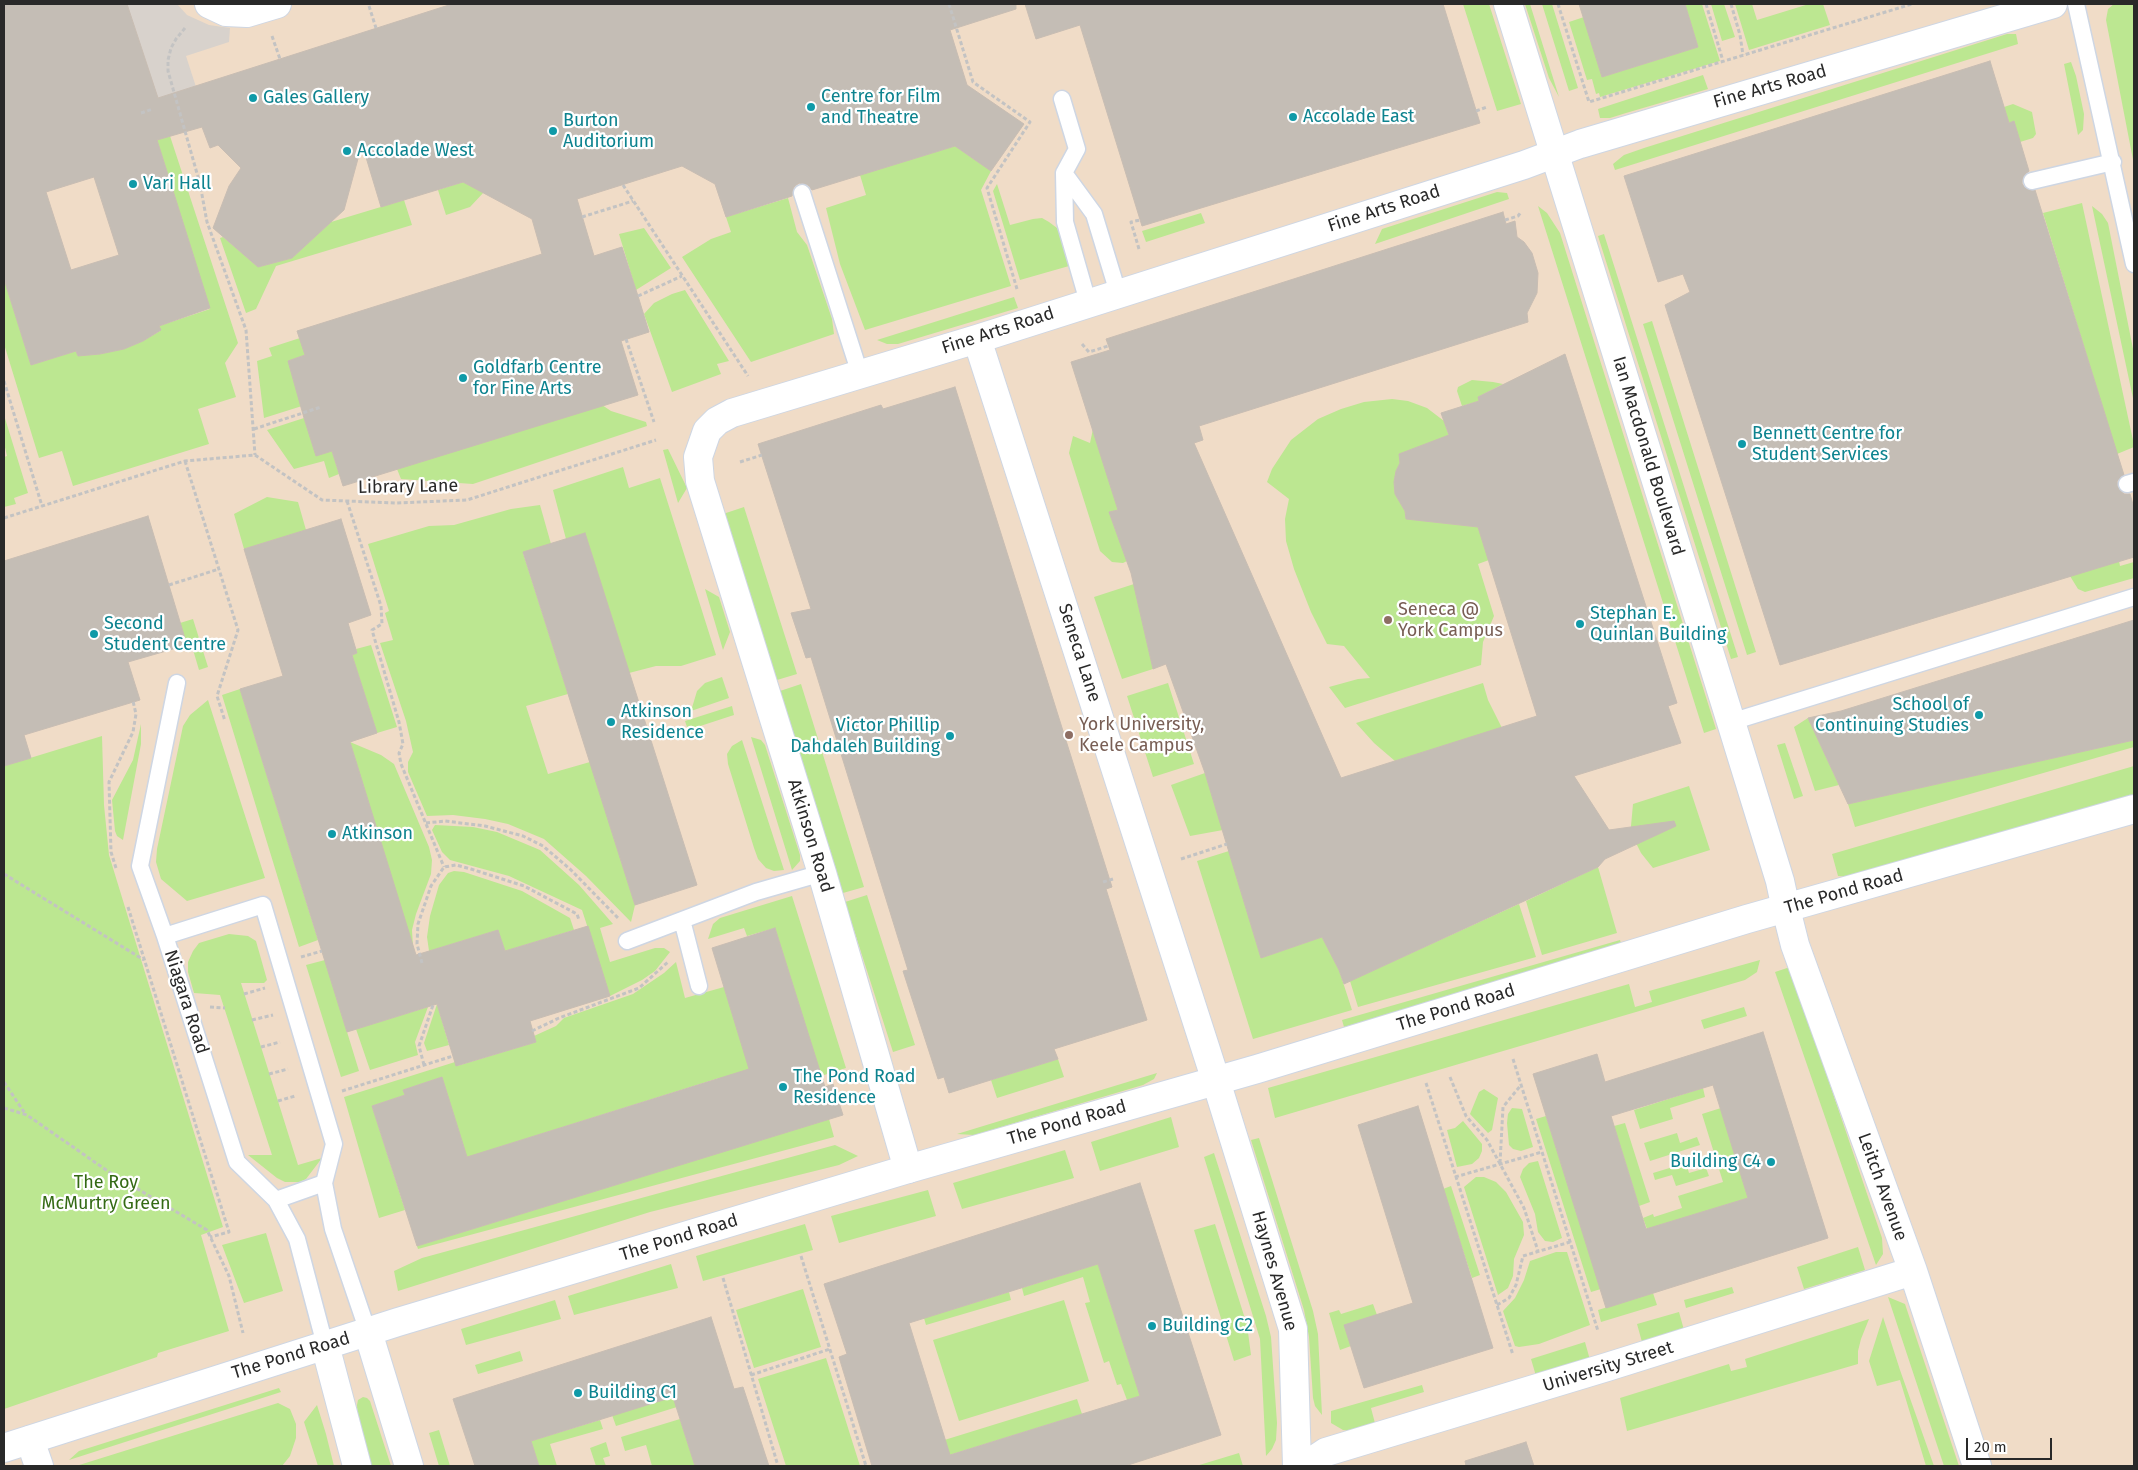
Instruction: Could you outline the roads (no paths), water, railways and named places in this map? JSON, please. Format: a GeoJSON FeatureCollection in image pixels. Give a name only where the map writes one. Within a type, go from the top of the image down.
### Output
{"type":"FeatureCollection","features":[{"type":"Feature","properties":{"kind":"street"},"geometry":{"type":"LineString","coordinates":[[209,4],[226,12],[247,12],[277,4]]}},
{"type":"Feature","properties":{"kind":"street","name":"Ian Macdonald Boulevard"},"geometry":{"type":"LineString","coordinates":[[1508,4],[1780,881],[1786,909]]}},
{"type":"Feature","properties":{"kind":"street","name":"Fine Arts Road"},"geometry":{"type":"LineString","coordinates":[[717,421],[732,413],[977,339],[1088,302],[1524,165],[1580,144],[2054,4]]}},
{"type":"Feature","properties":{"kind":"street","name":"Seneca Lane"},"geometry":{"type":"LineString","coordinates":[[977,339],[1216,1081]]}},
{"type":"Feature","properties":{"kind":"street","name":"Atkinson Road"},"geometry":{"type":"LineString","coordinates":[[717,421],[707,431],[698,457],[700,481],[822,873],[908,1169]]}},
{"type":"Feature","properties":{"kind":"street","name":"The Pond Road"},"geometry":{"type":"LineString","coordinates":[[4,1448],[325,1345],[908,1169],[1216,1081],[1786,909],[2134,810]]}},
{"type":"Feature","properties":{"kind":"street","name":"Leitch Avenue"},"geometry":{"type":"LineString","coordinates":[[1786,909],[1795,945],[1913,1271],[1977,1466]]}},
{"type":"Feature","properties":{"kind":"street","name":"Haynes Avenue"},"geometry":{"type":"LineString","coordinates":[[1216,1081],[1293,1329],[1297,1466]]}},
{"type":"Feature","properties":{"kind":"street","name":"University Street"},"geometry":{"type":"LineString","coordinates":[[1305,1466],[1326,1452],[1617,1364],[1913,1271]]}},
{"type":"Feature","properties":{"kind":"street"},"geometry":{"type":"LineString","coordinates":[[368,1332],[409,1466]]}},
{"type":"Feature","properties":{"kind":"street"},"geometry":{"type":"LineString","coordinates":[[325,1345],[357,1466]]}},
{"type":"Feature","properties":{"kind":"street"},"geometry":{"type":"LineString","coordinates":[[30,1440],[39,1466]]}},
{"type":"Feature","properties":{"kind":"lane"},"geometry":{"type":"LineString","coordinates":[[2076,4],[2134,264]]}},
{"type":"Feature","properties":{"kind":"lane"},"geometry":{"type":"LineString","coordinates":[[1062,99],[1077,149],[1064,173],[1065,222],[1088,302]]}},
{"type":"Feature","properties":{"kind":"lane"},"geometry":{"type":"LineString","coordinates":[[2032,181],[2112,162]]}},
{"type":"Feature","properties":{"kind":"lane"},"geometry":{"type":"LineString","coordinates":[[1064,173],[1094,214],[1118,293]]}},
{"type":"Feature","properties":{"kind":"lane"},"geometry":{"type":"LineString","coordinates":[[802,193],[860,374]]}},
{"type":"Feature","properties":{"kind":"lane"},"geometry":{"type":"LineString","coordinates":[[1731,722],[2134,598]]}},
{"type":"Feature","properties":{"kind":"lane"},"geometry":{"type":"LineString","coordinates":[[165,936],[140,866],[177,683]]}},
{"type":"Feature","properties":{"kind":"lane"},"geometry":{"type":"LineString","coordinates":[[632,939],[756,892],[822,873]]}},
{"type":"Feature","properties":{"kind":"lane","name":"Niagara Road"},"geometry":{"type":"LineString","coordinates":[[325,1345],[297,1239],[276,1200],[237,1162],[165,936],[263,905],[334,1144],[324,1183],[333,1229],[368,1332]]}},
{"type":"Feature","properties":{"kind":"lane"},"geometry":{"type":"LineString","coordinates":[[682,920],[699,986]]}},
{"type":"Feature","properties":{"kind":"lane"},"geometry":{"type":"LineString","coordinates":[[276,1200],[324,1183]]}},
{"type":"Feature","properties":{"kind":"place","name":"Gales Gallery"},"geometry":{"type":"Point","coordinates":[253,98]}},
{"type":"Feature","properties":{"kind":"place","name":"Centre for Film and Theatre"},"geometry":{"type":"Point","coordinates":[811,107]}},
{"type":"Feature","properties":{"kind":"place","name":"Accolade East"},"geometry":{"type":"Point","coordinates":[1293,117]}},
{"type":"Feature","properties":{"kind":"place","name":"Burton Auditorium"},"geometry":{"type":"Point","coordinates":[553,131]}},
{"type":"Feature","properties":{"kind":"place","name":"Accolade West"},"geometry":{"type":"Point","coordinates":[347,151]}},
{"type":"Feature","properties":{"kind":"place","name":"Vari Hall"},"geometry":{"type":"Point","coordinates":[133,184]}},
{"type":"Feature","properties":{"kind":"place","name":"Goldfarb Centre for Fine Arts"},"geometry":{"type":"Point","coordinates":[463,378]}},
{"type":"Feature","properties":{"kind":"place","name":"Bennett Centre for Student Services"},"geometry":{"type":"Point","coordinates":[1742,444]}},
{"type":"Feature","properties":{"kind":"place","name":"Seneca @ York Campus"},"geometry":{"type":"Point","coordinates":[1388,620]}},
{"type":"Feature","properties":{"kind":"place","name":"Stephan E. Quinlan Building"},"geometry":{"type":"Point","coordinates":[1580,624]}},
{"type":"Feature","properties":{"kind":"place","name":"Second Student Centre"},"geometry":{"type":"Point","coordinates":[94,634]}},
{"type":"Feature","properties":{"kind":"place","name":"School of Continuing Studies"},"geometry":{"type":"Point","coordinates":[1979,715]}},
{"type":"Feature","properties":{"kind":"place","name":"Atkinson Residence"},"geometry":{"type":"Point","coordinates":[611,722]}},
{"type":"Feature","properties":{"kind":"place","name":"York University, Keele Campus"},"geometry":{"type":"Point","coordinates":[1069,735]}},
{"type":"Feature","properties":{"kind":"place","name":"Victor Phillip Dahdaleh Building"},"geometry":{"type":"Point","coordinates":[950,736]}},
{"type":"Feature","properties":{"kind":"place","name":"Atkinson"},"geometry":{"type":"Point","coordinates":[332,834]}},
{"type":"Feature","properties":{"kind":"place","name":"The Pond Road Residence"},"geometry":{"type":"Point","coordinates":[783,1087]}},
{"type":"Feature","properties":{"kind":"place","name":"Building C4"},"geometry":{"type":"Point","coordinates":[1771,1162]}},
{"type":"Feature","properties":{"kind":"place","name":"Building C2"},"geometry":{"type":"Point","coordinates":[1152,1326]}},
{"type":"Feature","properties":{"kind":"place","name":"Building C1"},"geometry":{"type":"Point","coordinates":[578,1393]}},
{"type":"Feature","properties":{"kind":"park label","name":"The Roy McMurtry Green"},"geometry":{"type":"Point","coordinates":[106,1193]}}]}
